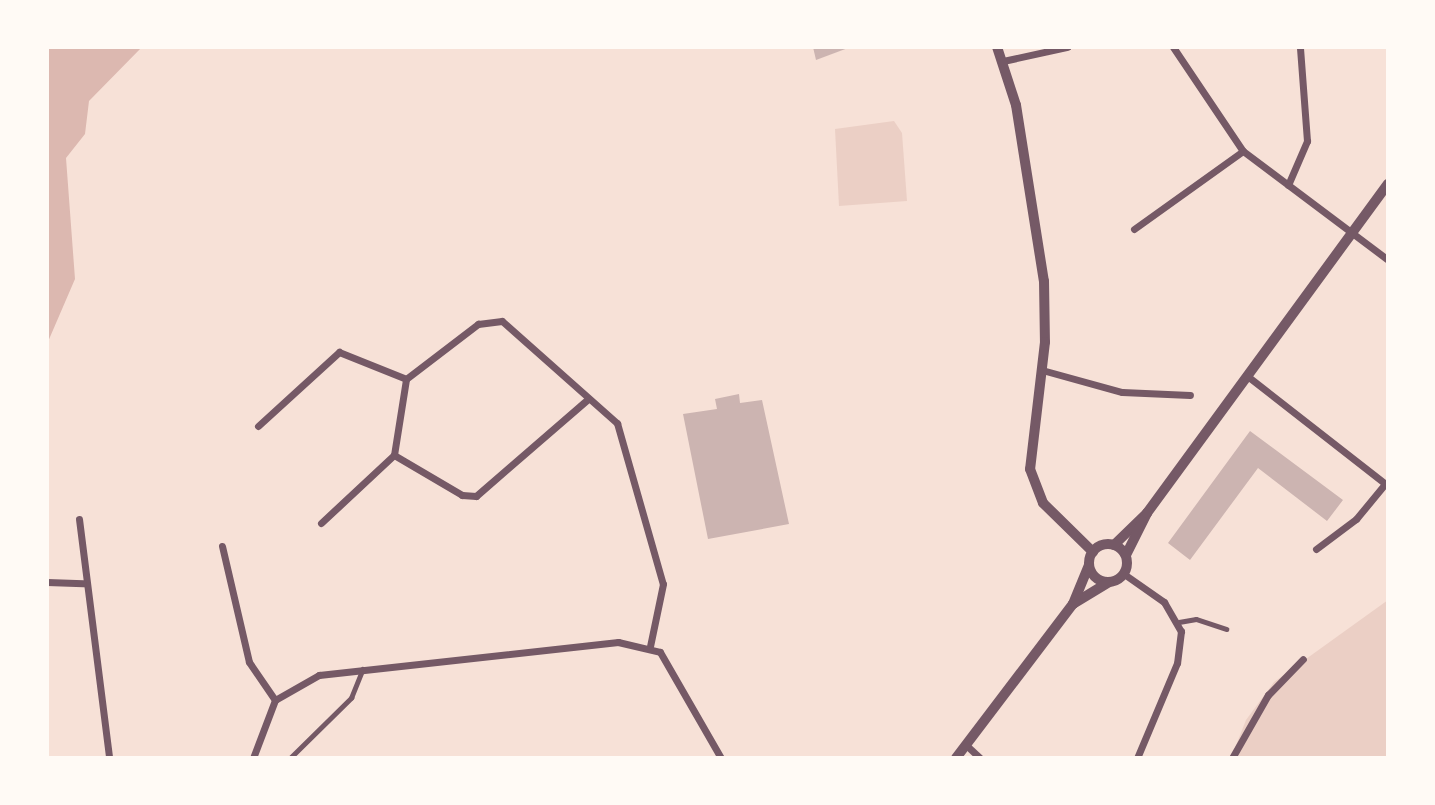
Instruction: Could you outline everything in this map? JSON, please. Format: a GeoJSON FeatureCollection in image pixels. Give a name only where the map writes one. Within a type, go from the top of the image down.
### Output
{"type":"FeatureCollection","features":[{"type":"Feature","properties":{"kind":"street"},"geometry":{"type":"LineString","coordinates":[[997,47],[1003,61],[1041,246],[1042,370],[1029,450],[1035,488],[1093,552]]}},
{"type":"Feature","properties":{"kind":"street"},"geometry":{"type":"LineString","coordinates":[[1003,61],[1068,47]]}},
{"type":"Feature","properties":{"kind":"street"},"geometry":{"type":"LineString","coordinates":[[1173,47],[1243,151],[1388,260]]}},
{"type":"Feature","properties":{"kind":"street"},"geometry":{"type":"LineString","coordinates":[[1288,185],[1307,141],[1300,47]]}},
{"type":"Feature","properties":{"kind":"street"},"geometry":{"type":"LineString","coordinates":[[1133,229],[1243,151]]}},
{"type":"Feature","properties":{"kind":"street"},"geometry":{"type":"LineString","coordinates":[[1124,574],[1126,555],[1147,513],[1350,231],[1388,184]]}},
{"type":"Feature","properties":{"kind":"street"},"geometry":{"type":"LineString","coordinates":[[321,523],[394,455],[406,379],[491,318],[502,321],[587,400],[617,423],[663,584],[650,646]]}},
{"type":"Feature","properties":{"kind":"street"},"geometry":{"type":"LineString","coordinates":[[258,426],[339,352],[406,379]]}},
{"type":"Feature","properties":{"kind":"street"},"geometry":{"type":"LineString","coordinates":[[1042,370],[1122,392],[1190,395]]}},
{"type":"Feature","properties":{"kind":"street"},"geometry":{"type":"LineString","coordinates":[[1245,375],[1386,485],[1356,519],[1316,549]]}},
{"type":"Feature","properties":{"kind":"street"},"geometry":{"type":"LineString","coordinates":[[394,455],[462,495],[475,496],[587,400]]}},
{"type":"Feature","properties":{"kind":"street"},"geometry":{"type":"LineString","coordinates":[[1093,552],[1114,545],[1147,513]]}},
{"type":"Feature","properties":{"kind":"street"},"geometry":{"type":"LineString","coordinates":[[79,519],[83,583],[108,758]]}},
{"type":"Feature","properties":{"kind":"street"},"geometry":{"type":"LineString","coordinates":[[1114,545],[1126,555]]}},
{"type":"Feature","properties":{"kind":"street"},"geometry":{"type":"LineString","coordinates":[[222,547],[248,662],[275,700]]}},
{"type":"Feature","properties":{"kind":"street"},"geometry":{"type":"LineString","coordinates":[[956,758],[1073,604],[1093,552]]}},
{"type":"Feature","properties":{"kind":"street"},"geometry":{"type":"LineString","coordinates":[[1089,565],[1096,578],[1109,582]]}},
{"type":"Feature","properties":{"kind":"street"},"geometry":{"type":"LineString","coordinates":[[1073,604],[1124,574]]}},
{"type":"Feature","properties":{"kind":"street"},"geometry":{"type":"LineString","coordinates":[[1124,574],[1164,602],[1179,622],[1178,663],[1137,758]]}},
{"type":"Feature","properties":{"kind":"street"},"geometry":{"type":"LineString","coordinates":[[47,582],[83,583]]}},
{"type":"Feature","properties":{"kind":"street"},"geometry":{"type":"LineString","coordinates":[[253,758],[275,700],[319,675],[363,668],[618,642],[650,646],[670,664],[721,758]]}},
{"type":"Feature","properties":{"kind":"street"},"geometry":{"type":"LineString","coordinates":[[1232,758],[1268,695],[1303,659]]}},
{"type":"Feature","properties":{"kind":"street"},"geometry":{"type":"LineString","coordinates":[[965,744],[980,758]]}},
{"type":"Feature","properties":{"kind":"lane"},"geometry":{"type":"LineString","coordinates":[[1179,622],[1196,620],[1226,629]]}},
{"type":"Feature","properties":{"kind":"lane"},"geometry":{"type":"LineString","coordinates":[[290,758],[351,698],[363,668]]}},
{"type":"Feature","properties":{"kind":"shaded area"},"geometry":{"type":"Polygon","coordinates":[[[47,47],[142,47],[89,101],[85,134],[66,158],[75,279],[47,344],[47,47]]]}},
{"type":"Feature","properties":{"kind":"shaded area"},"geometry":{"type":"Polygon","coordinates":[[[894,121],[902,133],[907,201],[839,206],[835,129],[894,121]]]}},
{"type":"Feature","properties":{"kind":"shaded area"},"geometry":{"type":"Polygon","coordinates":[[[1388,600],[1388,758],[1231,758],[1246,720],[1274,682],[1388,600]]]}},
{"type":"Feature","properties":{"kind":"building"},"geometry":{"type":"Polygon","coordinates":[[[813,47],[848,47],[848,48],[816,60],[813,47]]]}},
{"type":"Feature","properties":{"kind":"building"},"geometry":{"type":"Polygon","coordinates":[[[739,394],[740,403],[762,400],[789,524],[708,539],[683,414],[717,409],[715,399],[739,394]]]}},
{"type":"Feature","properties":{"kind":"building"},"geometry":{"type":"Polygon","coordinates":[[[1250,431],[1343,500],[1327,521],[1258,468],[1190,560],[1168,543],[1250,431]]]}}]}
